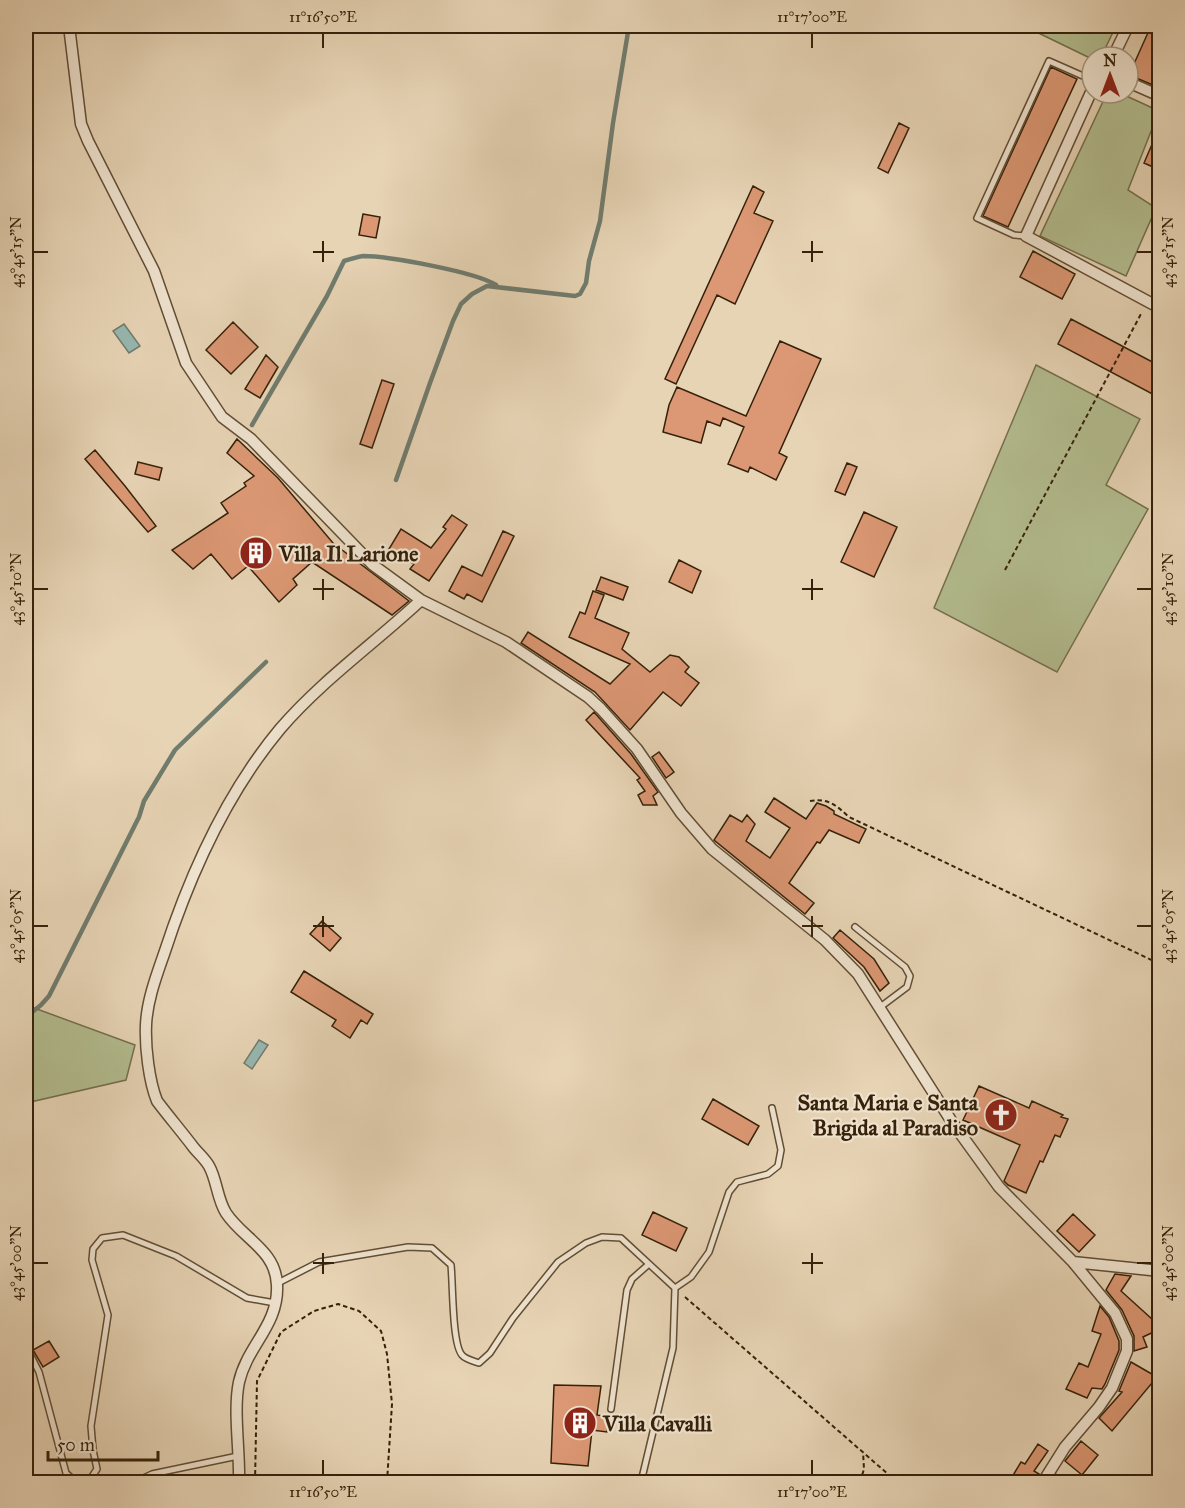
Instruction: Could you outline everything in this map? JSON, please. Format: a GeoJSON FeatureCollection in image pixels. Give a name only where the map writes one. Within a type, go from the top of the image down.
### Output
{"type":"FeatureCollection","features":[{"type":"Feature","properties":{"kind":"street"},"geometry":{"type":"LineString","coordinates":[[69,26],[81,124],[154,271],[186,363],[222,417],[251,439],[373,565],[421,600],[506,642],[588,697],[601,709],[637,749],[681,813],[712,849],[825,940],[858,974],[952,1122],[999,1187],[1073,1262],[1115,1313],[1127,1339],[1127,1351],[1112,1388],[1100,1407],[1065,1447],[1043,1482]]}},
{"type":"Feature","properties":{"kind":"street"},"geometry":{"type":"LineString","coordinates":[[1119,45],[1128,26]]}},
{"type":"Feature","properties":{"kind":"street"},"geometry":{"type":"LineString","coordinates":[[1140,87],[1160,96]]}},
{"type":"Feature","properties":{"kind":"street"},"geometry":{"type":"LineString","coordinates":[[1085,105],[1026,236],[1160,308]]}},
{"type":"Feature","properties":{"kind":"street"},"geometry":{"type":"LineString","coordinates":[[239,1482],[237,1398],[240,1379],[249,1358],[270,1322],[277,1304],[278,1283],[273,1265],[262,1248],[224,1210],[216,1181],[208,1164],[157,1101],[152,1089],[146,1025],[152,989],[194,873],[233,794],[259,755],[305,703],[421,600]]}},
{"type":"Feature","properties":{"kind":"street"},"geometry":{"type":"LineString","coordinates":[[1073,1262],[1160,1271]]}},
{"type":"Feature","properties":{"kind":"lane"},"geometry":{"type":"LineString","coordinates":[[1026,236],[1014,235],[977,218],[1049,61],[1080,75]]}},
{"type":"Feature","properties":{"kind":"lane"},"geometry":{"type":"LineString","coordinates":[[855,927],[905,967],[909,976],[907,987],[879,1008]]}},
{"type":"Feature","properties":{"kind":"lane"},"geometry":{"type":"LineString","coordinates":[[675,1288],[691,1277],[709,1252],[729,1192],[737,1182],[768,1174],[778,1166],[780,1150],[772,1108]]}},
{"type":"Feature","properties":{"kind":"lane"},"geometry":{"type":"LineString","coordinates":[[26,1346],[39,1372],[66,1473],[76,1482],[89,1481],[98,1469],[93,1450],[91,1426],[108,1315],[92,1260],[93,1249],[102,1238],[123,1235],[176,1256],[247,1298],[277,1304]]}},
{"type":"Feature","properties":{"kind":"lane"},"geometry":{"type":"LineString","coordinates":[[278,1283],[319,1262],[408,1247],[432,1248],[451,1265],[456,1346],[463,1357],[479,1363],[490,1353],[513,1318],[558,1262],[586,1243],[602,1238],[621,1238],[675,1288],[673,1348],[641,1482]]}},
{"type":"Feature","properties":{"kind":"lane"},"geometry":{"type":"LineString","coordinates":[[611,1409],[627,1290],[632,1279],[649,1264]]}},
{"type":"Feature","properties":{"kind":"lane"},"geometry":{"type":"LineString","coordinates":[[135,1482],[152,1474],[240,1456]]}},
{"type":"Feature","properties":{"kind":"lane"},"geometry":{"type":"LineString","coordinates":[[1050,1472],[1058,1482]]}},
{"type":"Feature","properties":{"kind":"path"},"geometry":{"type":"LineString","coordinates":[[1005,570],[1148,302]]}},
{"type":"Feature","properties":{"kind":"path"},"geometry":{"type":"LineString","coordinates":[[810,801],[822,799],[833,802],[849,818],[1160,964]]}},
{"type":"Feature","properties":{"kind":"path"},"geometry":{"type":"LineString","coordinates":[[675,1288],[897,1482]]}},
{"type":"Feature","properties":{"kind":"path"},"geometry":{"type":"LineString","coordinates":[[255,1482],[256,1382],[281,1332],[314,1311],[338,1304],[359,1311],[381,1331],[387,1354],[392,1404],[387,1482]]}},
{"type":"Feature","properties":{"kind":"path"},"geometry":{"type":"LineString","coordinates":[[860,1482],[864,1469],[863,1452]]}},
{"type":"Feature","properties":{"kind":"green space"},"geometry":{"type":"Polygon","coordinates":[[[1024,26],[1116,26],[1107,45],[1080,45],[1080,53],[1024,26]]]}},
{"type":"Feature","properties":{"kind":"green space"},"geometry":{"type":"Polygon","coordinates":[[[1140,102],[1159,111],[1128,190],[1156,208],[1126,276],[1040,236],[1101,105],[1140,105],[1140,102]]]}},
{"type":"Feature","properties":{"kind":"green space"},"geometry":{"type":"Polygon","coordinates":[[[1036,365],[1140,419],[1106,485],[1148,509],[1057,672],[934,608],[1036,365]]]}},
{"type":"Feature","properties":{"kind":"green space"},"geometry":{"type":"Polygon","coordinates":[[[26,1005],[135,1045],[126,1080],[26,1103],[26,1005]]]}},
{"type":"Feature","properties":{"kind":"water"},"geometry":{"type":"Polygon","coordinates":[[[124,324],[140,346],[129,353],[113,331],[124,324]]]}},
{"type":"Feature","properties":{"kind":"water"},"geometry":{"type":"Polygon","coordinates":[[[259,1040],[268,1045],[252,1069],[244,1063],[259,1040]]]}},
{"type":"Feature","properties":{"kind":"building"},"geometry":{"type":"Polygon","coordinates":[[[1151,26],[1160,26],[1160,81],[1155,80],[1153,85],[1140,80],[1140,50],[1151,26]]]}},
{"type":"Feature","properties":{"kind":"building"},"geometry":{"type":"Polygon","coordinates":[[[1051,67],[1077,79],[1008,227],[983,216],[1051,67]]]}},
{"type":"Feature","properties":{"kind":"building"},"geometry":{"type":"Polygon","coordinates":[[[899,123],[909,128],[888,173],[878,168],[899,123]]]}},
{"type":"Feature","properties":{"kind":"building"},"geometry":{"type":"Polygon","coordinates":[[[1160,128],[1160,170],[1144,163],[1160,128]]]}},
{"type":"Feature","properties":{"kind":"building"},"geometry":{"type":"Polygon","coordinates":[[[753,186],[764,192],[754,213],[773,221],[735,304],[717,295],[676,384],[665,379],[753,186]]]}},
{"type":"Feature","properties":{"kind":"building"},"geometry":{"type":"Polygon","coordinates":[[[363,214],[380,217],[376,238],[359,235],[363,214]]]}},
{"type":"Feature","properties":{"kind":"building"},"geometry":{"type":"Polygon","coordinates":[[[1033,251],[1075,274],[1062,299],[1020,277],[1033,251]]]}},
{"type":"Feature","properties":{"kind":"building"},"geometry":{"type":"Polygon","coordinates":[[[1071,319],[1160,366],[1160,398],[1058,344],[1071,319]]]}},
{"type":"Feature","properties":{"kind":"building"},"geometry":{"type":"Polygon","coordinates":[[[233,322],[258,347],[231,374],[206,350],[233,322]]]}},
{"type":"Feature","properties":{"kind":"building"},"geometry":{"type":"Polygon","coordinates":[[[780,341],[821,359],[779,453],[787,457],[776,480],[750,467],[748,472],[728,464],[744,427],[723,418],[720,426],[707,421],[701,443],[663,432],[669,405],[677,387],[746,416],[780,341]]]}},
{"type":"Feature","properties":{"kind":"building"},"geometry":{"type":"Polygon","coordinates":[[[266,355],[278,367],[260,398],[245,389],[266,355]]]}},
{"type":"Feature","properties":{"kind":"building"},"geometry":{"type":"Polygon","coordinates":[[[382,380],[394,384],[372,448],[360,444],[382,380]]]}},
{"type":"Feature","properties":{"kind":"building"},"geometry":{"type":"Polygon","coordinates":[[[237,439],[278,478],[333,543],[409,601],[392,615],[312,562],[293,579],[297,585],[279,602],[248,566],[232,579],[211,554],[193,569],[172,550],[228,513],[221,503],[246,486],[244,483],[254,476],[227,453],[237,439]]]}},
{"type":"Feature","properties":{"kind":"building"},"geometry":{"type":"Polygon","coordinates":[[[95,450],[156,526],[148,532],[85,459],[95,450]]]}},
{"type":"Feature","properties":{"kind":"building"},"geometry":{"type":"Polygon","coordinates":[[[138,462],[162,468],[159,480],[135,474],[138,462]]]}},
{"type":"Feature","properties":{"kind":"building"},"geometry":{"type":"Polygon","coordinates":[[[847,463],[857,467],[845,495],[835,491],[847,463]]]}},
{"type":"Feature","properties":{"kind":"building"},"geometry":{"type":"Polygon","coordinates":[[[864,512],[897,527],[874,577],[841,562],[864,512]]]}},
{"type":"Feature","properties":{"kind":"building"},"geometry":{"type":"Polygon","coordinates":[[[452,515],[467,525],[429,581],[410,569],[414,564],[389,549],[401,529],[431,548],[446,529],[443,527],[452,515]]]}},
{"type":"Feature","properties":{"kind":"building"},"geometry":{"type":"Polygon","coordinates":[[[503,531],[514,536],[482,602],[467,594],[464,599],[449,591],[462,566],[482,576],[503,531]]]}},
{"type":"Feature","properties":{"kind":"building"},"geometry":{"type":"Polygon","coordinates":[[[679,560],[701,571],[692,593],[669,582],[679,560]]]}},
{"type":"Feature","properties":{"kind":"building"},"geometry":{"type":"Polygon","coordinates":[[[601,577],[628,587],[623,600],[596,590],[601,577]]]}},
{"type":"Feature","properties":{"kind":"building"},"geometry":{"type":"Polygon","coordinates":[[[593,591],[604,595],[595,618],[629,633],[622,649],[650,672],[670,655],[679,657],[689,667],[685,672],[699,683],[681,706],[663,692],[630,730],[595,692],[521,643],[528,632],[610,684],[630,664],[569,637],[580,612],[585,614],[593,591]]]}},
{"type":"Feature","properties":{"kind":"building"},"geometry":{"type":"Polygon","coordinates":[[[594,712],[631,754],[658,792],[653,796],[657,805],[643,805],[638,795],[645,791],[637,780],[640,778],[586,720],[594,712]]]}},
{"type":"Feature","properties":{"kind":"building"},"geometry":{"type":"Polygon","coordinates":[[[659,752],[674,772],[666,778],[652,757],[659,752]]]}},
{"type":"Feature","properties":{"kind":"building"},"geometry":{"type":"Polygon","coordinates":[[[774,798],[806,819],[817,803],[866,829],[859,843],[829,830],[820,843],[817,842],[789,883],[814,903],[805,914],[714,840],[730,815],[742,822],[747,815],[755,824],[746,841],[770,858],[790,828],[765,812],[774,798]]]}},
{"type":"Feature","properties":{"kind":"building"},"geometry":{"type":"Polygon","coordinates":[[[322,921],[341,938],[330,951],[310,934],[322,921]]]}},
{"type":"Feature","properties":{"kind":"building"},"geometry":{"type":"Polygon","coordinates":[[[840,930],[874,959],[889,983],[880,991],[864,967],[833,938],[840,930]]]}},
{"type":"Feature","properties":{"kind":"building"},"geometry":{"type":"Polygon","coordinates":[[[304,971],[373,1014],[367,1024],[361,1020],[350,1038],[332,1026],[336,1020],[291,992],[304,971]]]}},
{"type":"Feature","properties":{"kind":"building","name":"Santa Maria e Santa Brigida al Paradiso"},"geometry":{"type":"Polygon","coordinates":[[[979,1086],[1029,1108],[1032,1101],[1068,1119],[1060,1137],[1055,1135],[1043,1162],[1040,1161],[1026,1193],[1004,1181],[1020,1145],[963,1120],[979,1086]]]}},
{"type":"Feature","properties":{"kind":"building"},"geometry":{"type":"Polygon","coordinates":[[[713,1099],[759,1126],[748,1145],[702,1119],[713,1099]]]}},
{"type":"Feature","properties":{"kind":"building"},"geometry":{"type":"Polygon","coordinates":[[[653,1212],[687,1228],[676,1251],[642,1235],[653,1212]]]}},
{"type":"Feature","properties":{"kind":"building"},"geometry":{"type":"Polygon","coordinates":[[[1073,1214],[1095,1235],[1079,1252],[1057,1231],[1073,1214]]]}},
{"type":"Feature","properties":{"kind":"building"},"geometry":{"type":"Polygon","coordinates":[[[1115,1274],[1131,1276],[1121,1291],[1160,1329],[1143,1337],[1147,1347],[1134,1351],[1134,1336],[1122,1310],[1106,1290],[1115,1274]]]}},
{"type":"Feature","properties":{"kind":"building"},"geometry":{"type":"Polygon","coordinates":[[[1100,1306],[1109,1317],[1119,1341],[1119,1350],[1102,1389],[1092,1388],[1087,1398],[1066,1389],[1079,1363],[1088,1367],[1101,1334],[1092,1331],[1100,1306]]]}},
{"type":"Feature","properties":{"kind":"building"},"geometry":{"type":"Polygon","coordinates":[[[49,1341],[59,1357],[43,1367],[33,1350],[49,1341]]]}},
{"type":"Feature","properties":{"kind":"building"},"geometry":{"type":"Polygon","coordinates":[[[1131,1362],[1157,1377],[1112,1431],[1099,1418],[1122,1392],[1119,1391],[1131,1362]]]}},
{"type":"Feature","properties":{"kind":"building","name":"Villa Cavalli"},"geometry":{"type":"Polygon","coordinates":[[[554,1385],[601,1386],[597,1415],[609,1417],[607,1432],[592,1430],[588,1466],[551,1463],[554,1385]]]}},
{"type":"Feature","properties":{"kind":"building"},"geometry":{"type":"Polygon","coordinates":[[[1081,1441],[1098,1455],[1082,1475],[1065,1461],[1081,1441]]]}},
{"type":"Feature","properties":{"kind":"building"},"geometry":{"type":"Polygon","coordinates":[[[1038,1444],[1048,1451],[1034,1471],[1039,1474],[1034,1482],[1009,1482],[1021,1462],[1025,1464],[1038,1444]]]}},
{"type":"Feature","properties":{"kind":"waterway"},"geometry":{"type":"LineString","coordinates":[[396,480],[461,304],[472,294],[487,286],[575,296],[580,294],[586,283],[589,261],[600,221],[629,26]]}},
{"type":"Feature","properties":{"kind":"waterway"},"geometry":{"type":"LineString","coordinates":[[252,425],[327,296],[344,261],[363,256],[392,259],[452,270],[496,285]]}},
{"type":"Feature","properties":{"kind":"waterway"},"geometry":{"type":"LineString","coordinates":[[26,1017],[49,996],[139,817],[144,801],[175,750],[266,662]]}},
{"type":"Feature","properties":{"kind":"place","name":"Villa Il Larione"},"geometry":{"type":"Point","coordinates":[256,553]}},
{"type":"Feature","properties":{"kind":"place","name":"Santa Maria e Santa Brigida al Paradiso"},"geometry":{"type":"Point","coordinates":[1001,1115]}},
{"type":"Feature","properties":{"kind":"place","name":"Villa Cavalli"},"geometry":{"type":"Point","coordinates":[580,1423]}}]}
